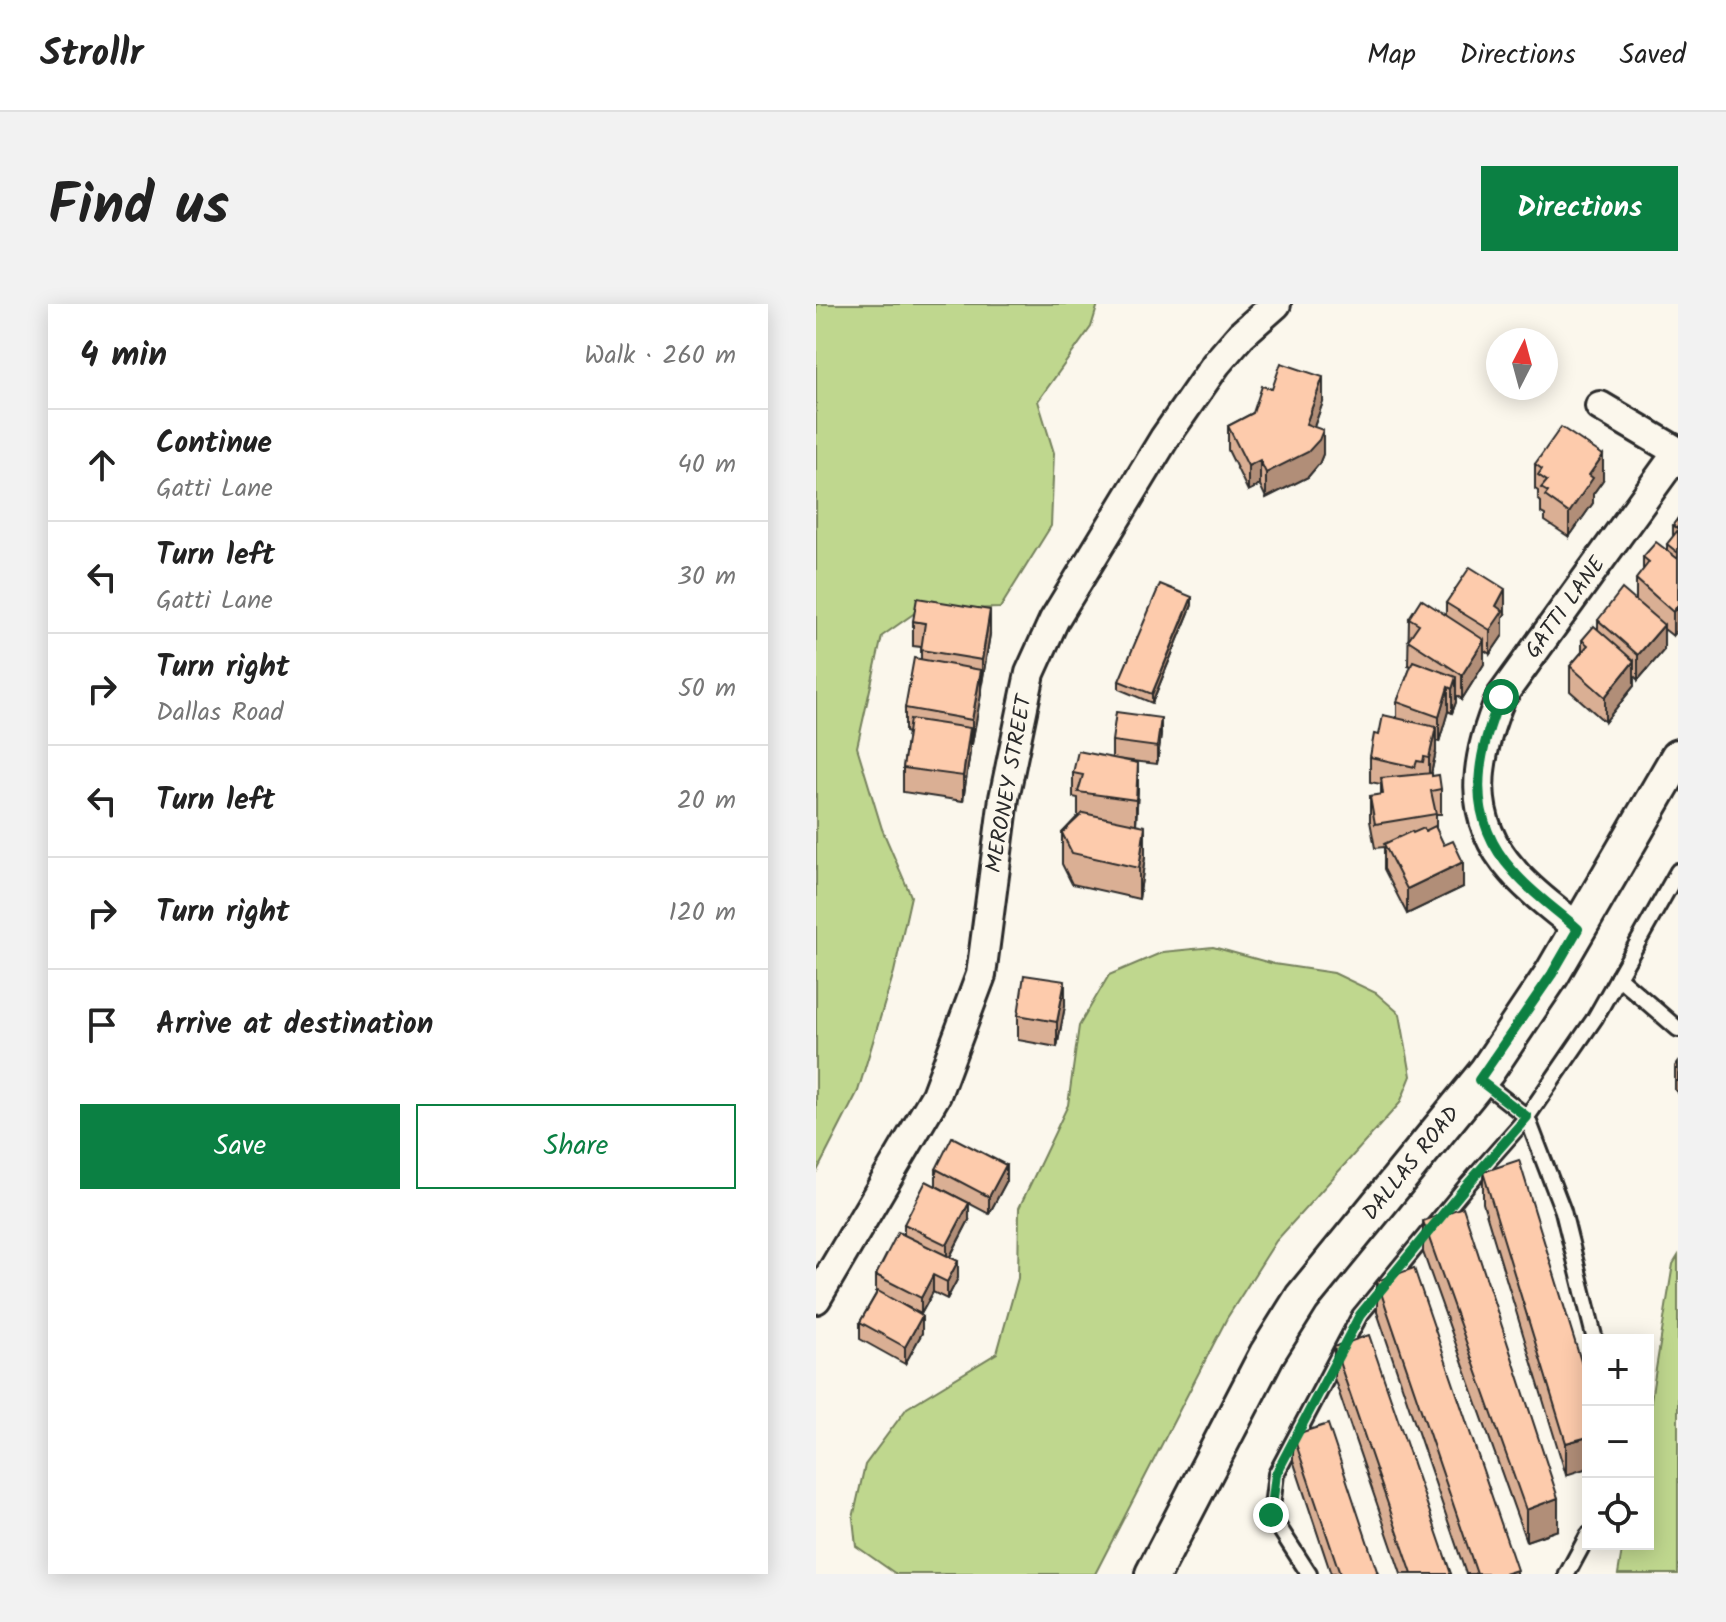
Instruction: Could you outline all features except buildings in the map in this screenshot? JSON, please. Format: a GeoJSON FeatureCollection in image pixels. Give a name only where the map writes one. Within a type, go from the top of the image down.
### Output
{"type":"FeatureCollection","features":[{"type":"Feature","properties":{"kind":"street","name":"MERONEY STREET"},"geometry":{"type":"LineString","coordinates":[[816,1299],[936,1095],[981,975],[1004,798],[1030,673],[1054,620],[1164,439],[1216,364],[1241,335],[1276,304]]}},
{"type":"Feature","properties":{"kind":"street","name":"GATTI LANE"},"geometry":{"type":"LineString","coordinates":[[1578,929],[1513,872],[1488,836],[1479,803],[1481,759],[1488,727],[1501,697],[1678,452],[1600,406]]}},
{"type":"Feature","properties":{"kind":"street","name":"DALLAS ROAD"},"geometry":{"type":"LineString","coordinates":[[1153,1574],[1267,1354],[1302,1298],[1479,1080],[1552,974],[1678,757]]}},
{"type":"Feature","properties":{"kind":"lane"},"geometry":{"type":"LineString","coordinates":[[1309,1574],[1271,1515],[1276,1474],[1360,1315],[1527,1117],[1595,1018],[1678,871]]}},
{"type":"Feature","properties":{"kind":"lane"},"geometry":{"type":"LineString","coordinates":[[1618,977],[1678,1029]]}},
{"type":"Feature","properties":{"kind":"lane"},"geometry":{"type":"LineString","coordinates":[[1479,1080],[1527,1117],[1563,1211],[1594,1334]]}},
{"type":"Feature","properties":{"kind":"lane"},"geometry":{"type":"LineString","coordinates":[[1567,1574],[1582,1546]]}},
{"type":"Feature","properties":{"kind":"green space"},"geometry":{"type":"Polygon","coordinates":[[[816,304],[1098,304],[1091,327],[1038,401],[1054,453],[1051,526],[1000,608],[919,610],[882,636],[857,747],[882,829],[911,896],[894,972],[858,1091],[816,1173],[816,304]]]}},
{"type":"Feature","properties":{"kind":"green space"},"geometry":{"type":"Polygon","coordinates":[[[1213,947],[1274,964],[1334,973],[1376,993],[1400,1014],[1411,1076],[1400,1103],[1276,1241],[1227,1318],[1095,1574],[896,1574],[856,1546],[853,1518],[865,1465],[907,1408],[997,1353],[1018,1278],[1019,1208],[1068,1105],[1079,1026],[1109,975],[1163,952],[1213,947]]]}},
{"type":"Feature","properties":{"kind":"green space"},"geometry":{"type":"Polygon","coordinates":[[[1678,1256],[1678,1574],[1618,1574],[1622,1550],[1654,1550],[1654,1381],[1673,1264],[1678,1256]]]}},
{"type":"Feature","properties":{"kind":"route"},"geometry":{"type":"LineString","coordinates":[[1271,1515],[1276,1474],[1360,1315],[1527,1117],[1479,1080],[1552,974],[1578,929],[1513,872],[1488,836],[1479,803],[1481,759],[1488,727],[1501,697]]}}]}
